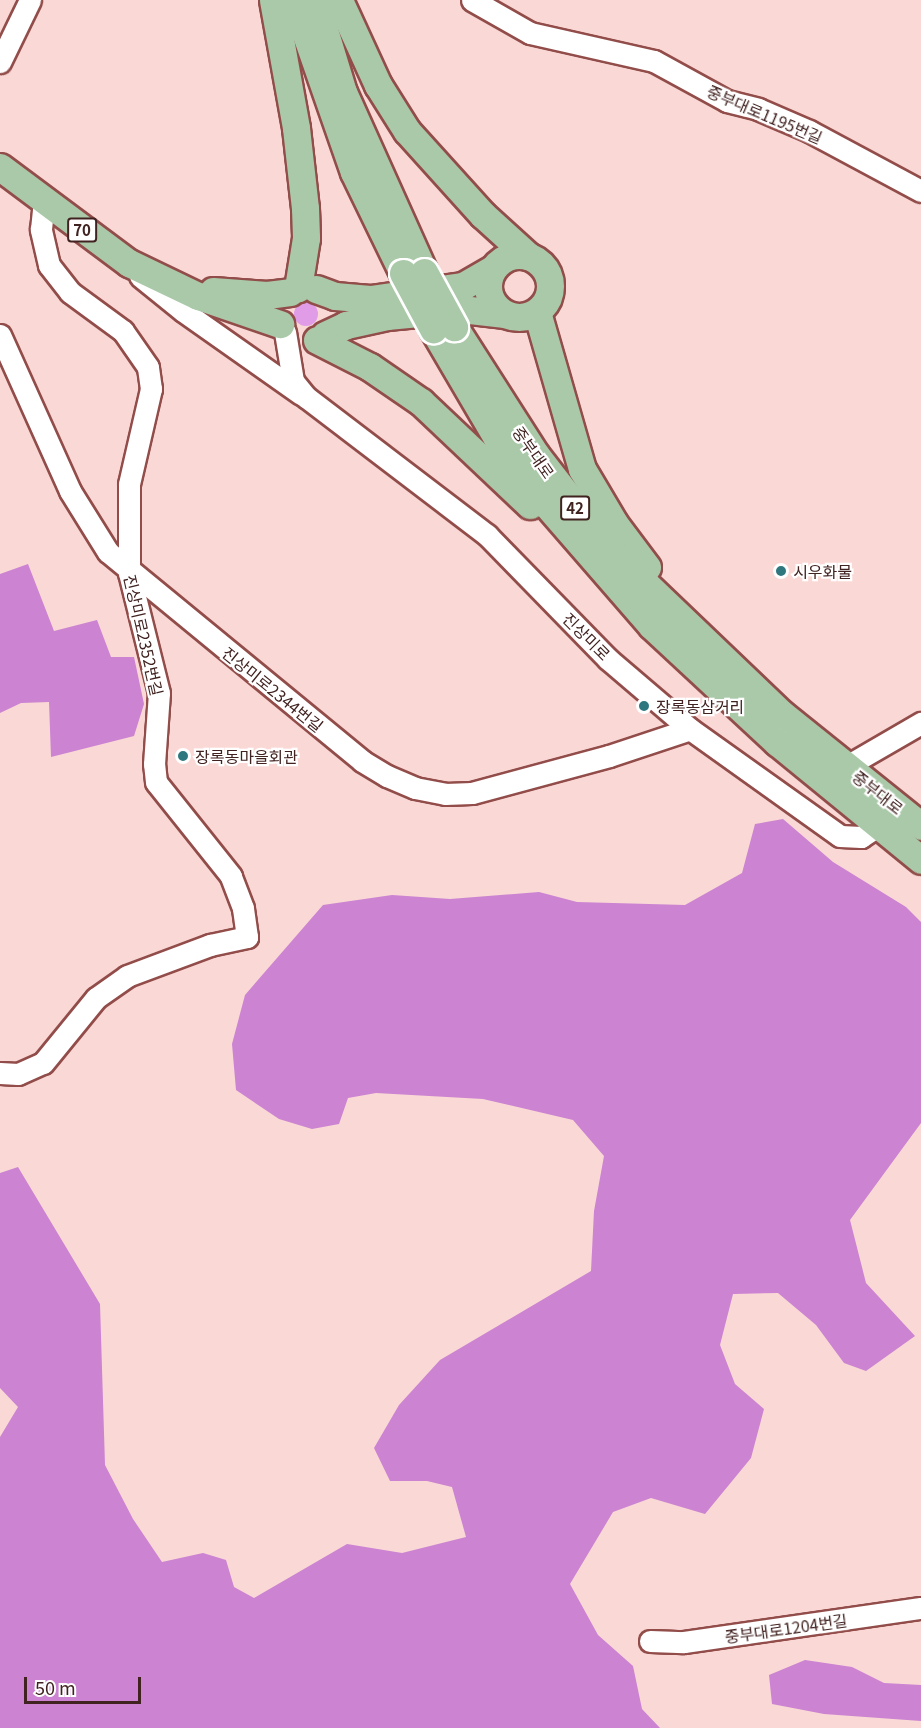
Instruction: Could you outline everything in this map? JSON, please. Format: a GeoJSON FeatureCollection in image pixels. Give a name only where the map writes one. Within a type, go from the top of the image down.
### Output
{"type":"FeatureCollection","features":[{"type":"Feature","properties":{"kind":"main road"},"geometry":{"type":"LineString","coordinates":[[273,0],[296,128],[306,238],[302,289],[280,306],[303,334]]}},
{"type":"Feature","properties":{"kind":"main road","name":"42"},"geometry":{"type":"LineString","coordinates":[[294,0],[354,172],[443,328]]}},
{"type":"Feature","properties":{"kind":"main road","name":"42"},"geometry":{"type":"LineString","coordinates":[[315,0],[343,92],[413,272]]}},
{"type":"Feature","properties":{"kind":"main road"},"geometry":{"type":"LineString","coordinates":[[303,334],[387,316],[461,309],[525,317],[537,312],[548,298],[550,277],[545,268],[528,256],[475,207],[407,130],[378,85],[339,0]]}},
{"type":"Feature","properties":{"kind":"main road","name":"70"},"geometry":{"type":"LineString","coordinates":[[0,167],[112,253],[170,283]]}},
{"type":"Feature","properties":{"kind":"main road"},"geometry":{"type":"LineString","coordinates":[[302,289],[342,297],[370,299],[463,286],[492,269],[508,256],[528,256]]}},
{"type":"Feature","properties":{"kind":"main road"},"geometry":{"type":"LineString","coordinates":[[492,269],[488,279],[490,300],[505,314]]}},
{"type":"Feature","properties":{"kind":"main road"},"geometry":{"type":"LineString","coordinates":[[170,283],[241,294],[302,289],[324,293],[333,309],[303,334]]}},
{"type":"Feature","properties":{"kind":"main road"},"geometry":{"type":"LineString","coordinates":[[170,283],[303,334],[396,384],[462,436],[652,626]]}},
{"type":"Feature","properties":{"kind":"main road"},"geometry":{"type":"LineString","coordinates":[[537,312],[582,469],[614,523],[726,663]]}},
{"type":"Feature","properties":{"kind":"main road","name":"중부대로"},"geometry":{"type":"LineString","coordinates":[[443,328],[498,438],[539,496],[652,626],[876,827],[921,860]]}},
{"type":"Feature","properties":{"kind":"main road","name":"중부대로"},"geometry":{"type":"LineString","coordinates":[[443,328],[500,402],[574,507],[649,591],[726,663],[845,767],[921,826]]}},
{"type":"Feature","properties":{"kind":"street"},"geometry":{"type":"LineString","coordinates":[[0,63],[30,0]]}},
{"type":"Feature","properties":{"kind":"street","name":"중부대로1195번길"},"geometry":{"type":"LineString","coordinates":[[472,0],[530,33],[654,61],[727,101],[758,109],[809,131],[921,190]]}},
{"type":"Feature","properties":{"kind":"street","name":"진상미로2352번길"},"geometry":{"type":"LineString","coordinates":[[0,1073],[18,1074],[43,1064],[96,998],[128,976],[210,945],[247,937],[243,908],[231,876],[156,782],[154,764],[159,693],[129,573],[129,484],[152,389],[148,367],[123,331],[58,279],[44,248],[44,200]]}},
{"type":"Feature","properties":{"kind":"street","name":"진상미로"},"geometry":{"type":"LineString","coordinates":[[112,253],[183,311],[299,389],[487,535],[608,658],[690,729],[830,831],[852,838],[861,837],[876,827]]}},
{"type":"Feature","properties":{"kind":"street"},"geometry":{"type":"LineString","coordinates":[[299,389],[303,334]]}},
{"type":"Feature","properties":{"kind":"street","name":"진상미로2344번길"},"geometry":{"type":"LineString","coordinates":[[0,335],[89,526],[129,573],[362,761],[415,788],[445,794],[472,793],[609,756],[690,729]]}},
{"type":"Feature","properties":{"kind":"street"},"geometry":{"type":"LineString","coordinates":[[845,767],[921,723]]}},
{"type":"Feature","properties":{"kind":"street"},"geometry":{"type":"LineString","coordinates":[[876,827],[891,804]]}},
{"type":"Feature","properties":{"kind":"street","name":"중부대로1204번길"},"geometry":{"type":"LineString","coordinates":[[650,1641],[684,1642],[921,1608]]}},
{"type":"Feature","properties":{"kind":"shaded area"},"geometry":{"type":"Polygon","coordinates":[[[306,302],[315,305],[318,314],[315,323],[306,326],[297,323],[294,314],[297,305],[306,302]]]}},
{"type":"Feature","properties":{"kind":"shaded area"},"geometry":{"type":"Polygon","coordinates":[[[28,564],[54,631],[97,620],[111,657],[134,657],[144,704],[134,736],[51,757],[49,702],[21,703],[0,713],[0,574],[28,564]]]}},
{"type":"Feature","properties":{"kind":"shaded area"},"geometry":{"type":"Polygon","coordinates":[[[783,819],[833,862],[906,907],[921,922],[921,1123],[850,1220],[866,1283],[915,1336],[866,1371],[844,1363],[816,1325],[778,1293],[733,1294],[720,1345],[735,1384],[764,1409],[751,1458],[705,1514],[651,1498],[613,1512],[570,1584],[598,1635],[633,1666],[642,1709],[660,1728],[0,1728],[0,1437],[18,1407],[0,1388],[0,1173],[18,1167],[100,1304],[105,1465],[133,1519],[162,1562],[203,1553],[226,1560],[234,1587],[254,1598],[347,1544],[402,1553],[466,1537],[452,1487],[427,1481],[390,1481],[374,1448],[399,1405],[440,1360],[591,1271],[594,1211],[604,1156],[573,1120],[483,1099],[376,1093],[348,1098],[339,1124],[312,1129],[279,1119],[236,1090],[232,1044],[245,995],[323,905],[392,895],[450,899],[539,892],[577,902],[685,905],[742,873],[755,824],[783,819]]]}},
{"type":"Feature","properties":{"kind":"shaded area"},"geometry":{"type":"Polygon","coordinates":[[[805,1660],[852,1667],[884,1683],[921,1685],[921,1721],[824,1714],[772,1704],[769,1675],[805,1660]]]}},
{"type":"Feature","properties":{"kind":"place","name":"시우화물"},"geometry":{"type":"Point","coordinates":[781,571]}},
{"type":"Feature","properties":{"kind":"place","name":"장록동삼거리"},"geometry":{"type":"Point","coordinates":[644,706]}},
{"type":"Feature","properties":{"kind":"place","name":"장록동마을회관"},"geometry":{"type":"Point","coordinates":[183,756]}}]}
